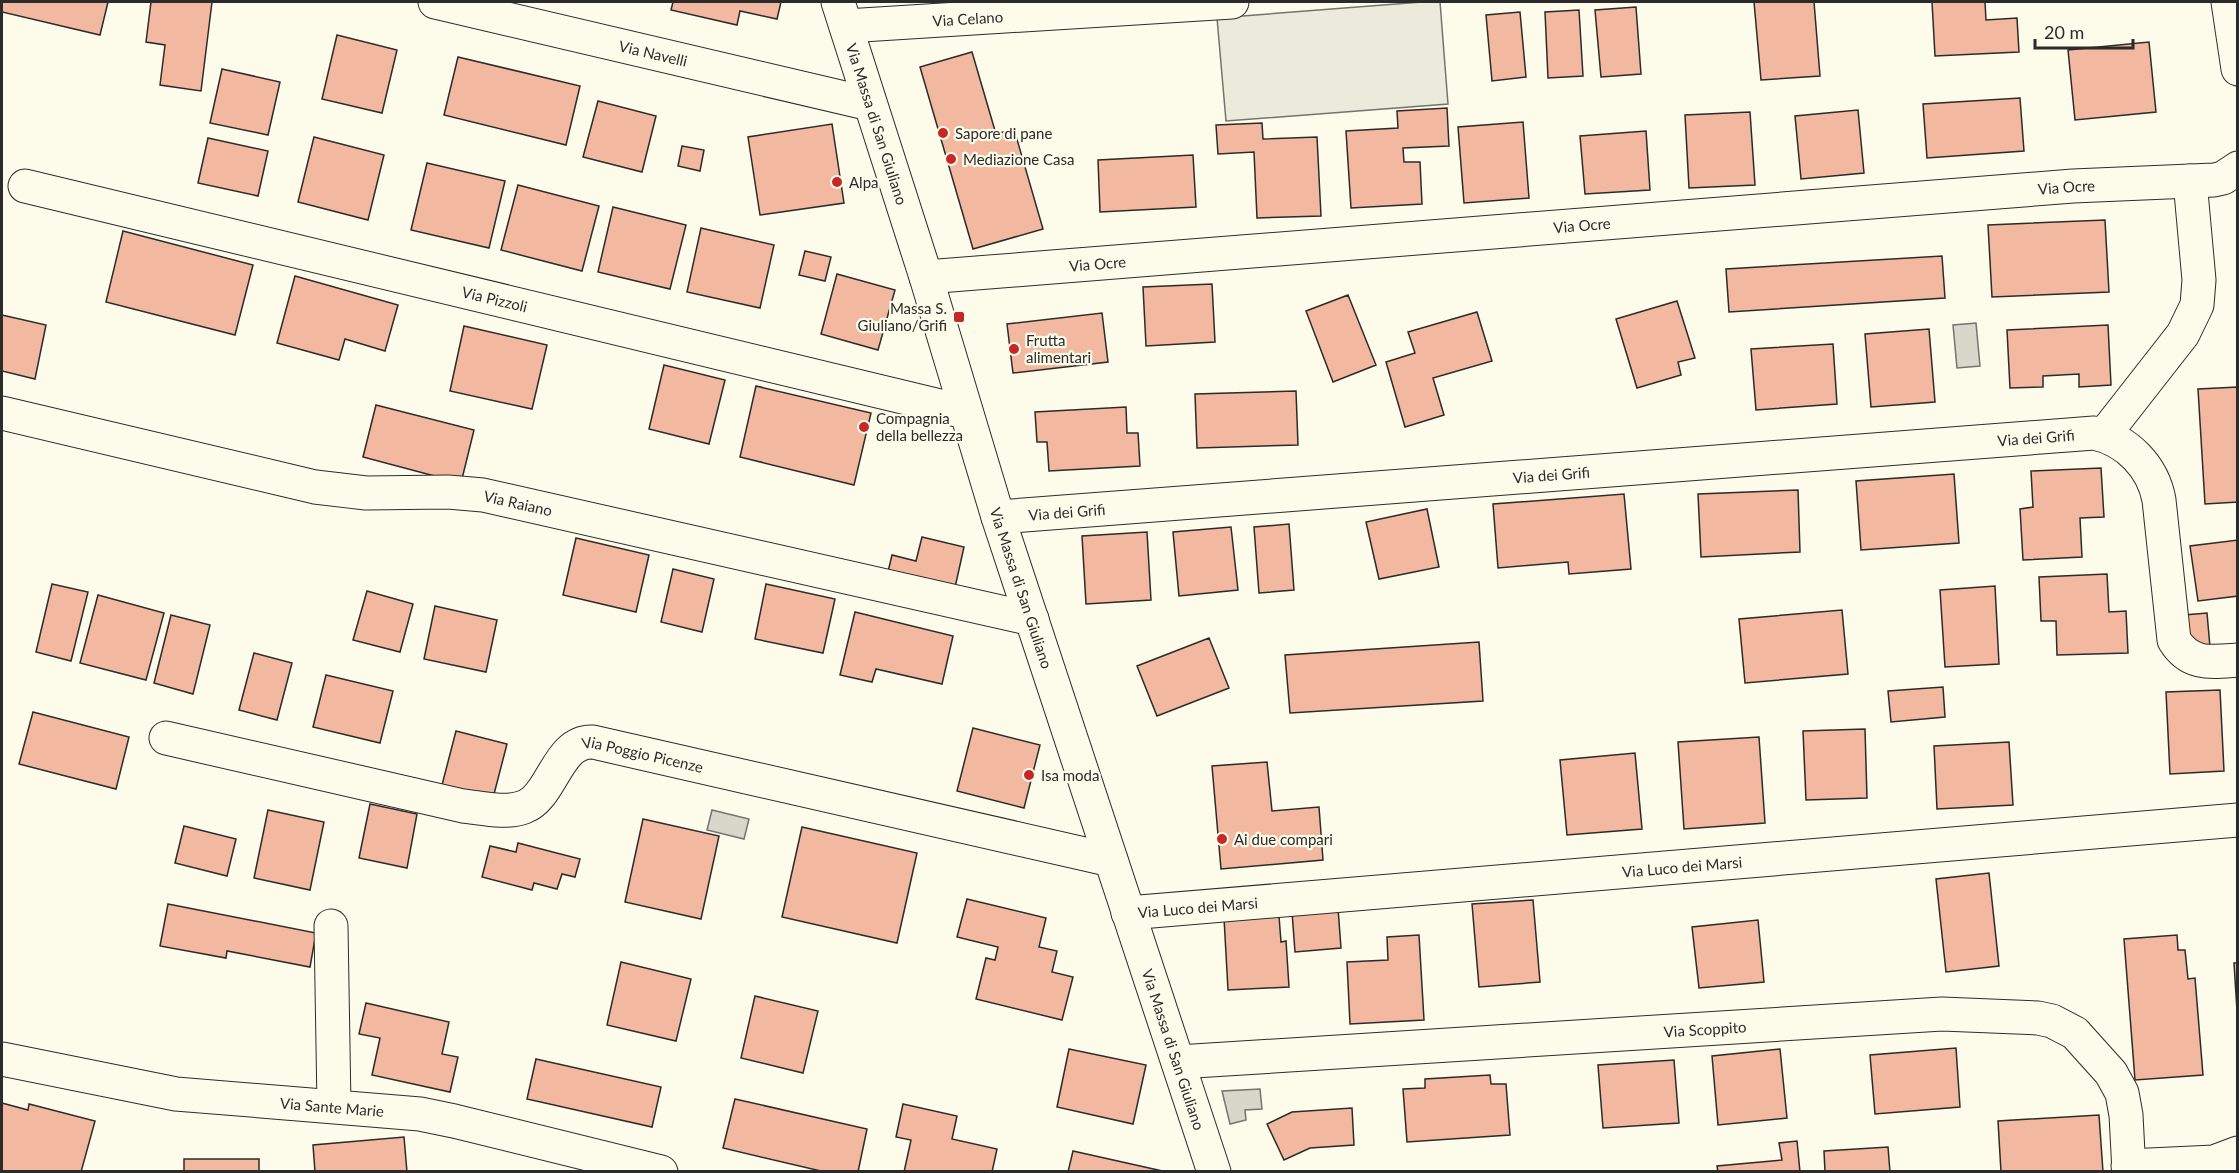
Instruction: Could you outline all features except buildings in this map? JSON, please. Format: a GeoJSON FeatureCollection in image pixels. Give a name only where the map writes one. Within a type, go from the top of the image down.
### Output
{"type":"FeatureCollection","features":[{"type":"Feature","properties":{"kind":"street","name":"Via Navelli"},"geometry":{"type":"LineString","coordinates":[[435,2],[870,104]]}},
{"type":"Feature","properties":{"kind":"street","name":"Via Celano"},"geometry":{"type":"LineString","coordinates":[[842,14],[1232,2]]}},
{"type":"Feature","properties":{"kind":"street"},"geometry":{"type":"LineString","coordinates":[[2228,2],[2238,69]]}},
{"type":"Feature","properties":{"kind":"street","name":"Via Massa di San Giuliano"},"geometry":{"type":"LineString","coordinates":[[842,14],[926,278],[998,517],[1214,1172]]}},
{"type":"Feature","properties":{"kind":"street","name":"Via Ocre"},"geometry":{"type":"LineString","coordinates":[[926,278],[2073,186],[2190,181],[2223,178],[2238,168]]}},
{"type":"Feature","properties":{"kind":"street"},"geometry":{"type":"LineString","coordinates":[[2190,181],[2199,280],[2197,305],[2183,334],[2104,435],[2128,449],[2154,478],[2174,640],[2180,650],[2200,661],[2238,660]]}},
{"type":"Feature","properties":{"kind":"street","name":"Via Pizzoli"},"geometry":{"type":"LineString","coordinates":[[25,186],[965,412]]}},
{"type":"Feature","properties":{"kind":"street","name":"Via Raiano"},"geometry":{"type":"LineString","coordinates":[[2,413],[315,487],[366,493],[457,492],[483,495],[1032,619]]}},
{"type":"Feature","properties":{"kind":"street","name":"Via dei Grifi"},"geometry":{"type":"LineString","coordinates":[[998,517],[2082,433],[2104,435]]}},
{"type":"Feature","properties":{"kind":"street","name":"Via Poggio Picenze"},"geometry":{"type":"LineString","coordinates":[[166,738],[463,806],[510,810],[521,809],[533,802],[571,748],[584,741],[593,742],[1111,860]]}},
{"type":"Feature","properties":{"kind":"street","name":"Via Luco dei Marsi"},"geometry":{"type":"LineString","coordinates":[[1128,913],[2238,820]]}},
{"type":"Feature","properties":{"kind":"street"},"geometry":{"type":"LineString","coordinates":[[331,926],[334,1106]]}},
{"type":"Feature","properties":{"kind":"street","name":"Via Scoppito"},"geometry":{"type":"LineString","coordinates":[[1178,1062],[1942,1014],[2025,1016],[2052,1021],[2075,1033],[2111,1073],[2122,1093],[2126,1115],[2128,1169]]}},
{"type":"Feature","properties":{"kind":"street","name":"Via Sante Marie"},"geometry":{"type":"LineString","coordinates":[[2,1059],[176,1094],[420,1114],[661,1172]]}},
{"type":"Feature","properties":{"kind":"street"},"geometry":{"type":"LineString","coordinates":[[2128,1169],[2214,1162],[2238,1153]]}},
{"type":"Feature","properties":{"kind":"shaded area"},"geometry":{"type":"Polygon","coordinates":[[[1440,2],[1448,104],[1226,121],[1217,18],[1440,2]]]}},
{"type":"Feature","properties":{"kind":"shaded area"},"geometry":{"type":"Polygon","coordinates":[[[1976,323],[1980,366],[1957,368],[1953,325],[1976,323]]]}},
{"type":"Feature","properties":{"kind":"shaded area"},"geometry":{"type":"Polygon","coordinates":[[[712,810],[749,819],[744,839],[707,830],[712,810]]]}},
{"type":"Feature","properties":{"kind":"shaded area"},"geometry":{"type":"Polygon","coordinates":[[[1260,1089],[1262,1109],[1245,1110],[1246,1120],[1230,1124],[1222,1091],[1260,1089]]]}},
{"type":"Feature","properties":{"kind":"place","name":"Sapore di pane"},"geometry":{"type":"Point","coordinates":[943,133]}},
{"type":"Feature","properties":{"kind":"place","name":"Mediazione Casa"},"geometry":{"type":"Point","coordinates":[951,159]}},
{"type":"Feature","properties":{"kind":"place","name":"Alpa"},"geometry":{"type":"Point","coordinates":[837,182]}},
{"type":"Feature","properties":{"kind":"place","name":"Massa S. Giuliano/Grifi"},"geometry":{"type":"Point","coordinates":[959,317]}},
{"type":"Feature","properties":{"kind":"place","name":"Frutta alimentari"},"geometry":{"type":"Point","coordinates":[1014,349]}},
{"type":"Feature","properties":{"kind":"place","name":"Compagnia della bellezza"},"geometry":{"type":"Point","coordinates":[864,427]}},
{"type":"Feature","properties":{"kind":"place","name":"Isa moda"},"geometry":{"type":"Point","coordinates":[1029,775]}},
{"type":"Feature","properties":{"kind":"place","name":"Ai due compari"},"geometry":{"type":"Point","coordinates":[1222,839]}}]}
